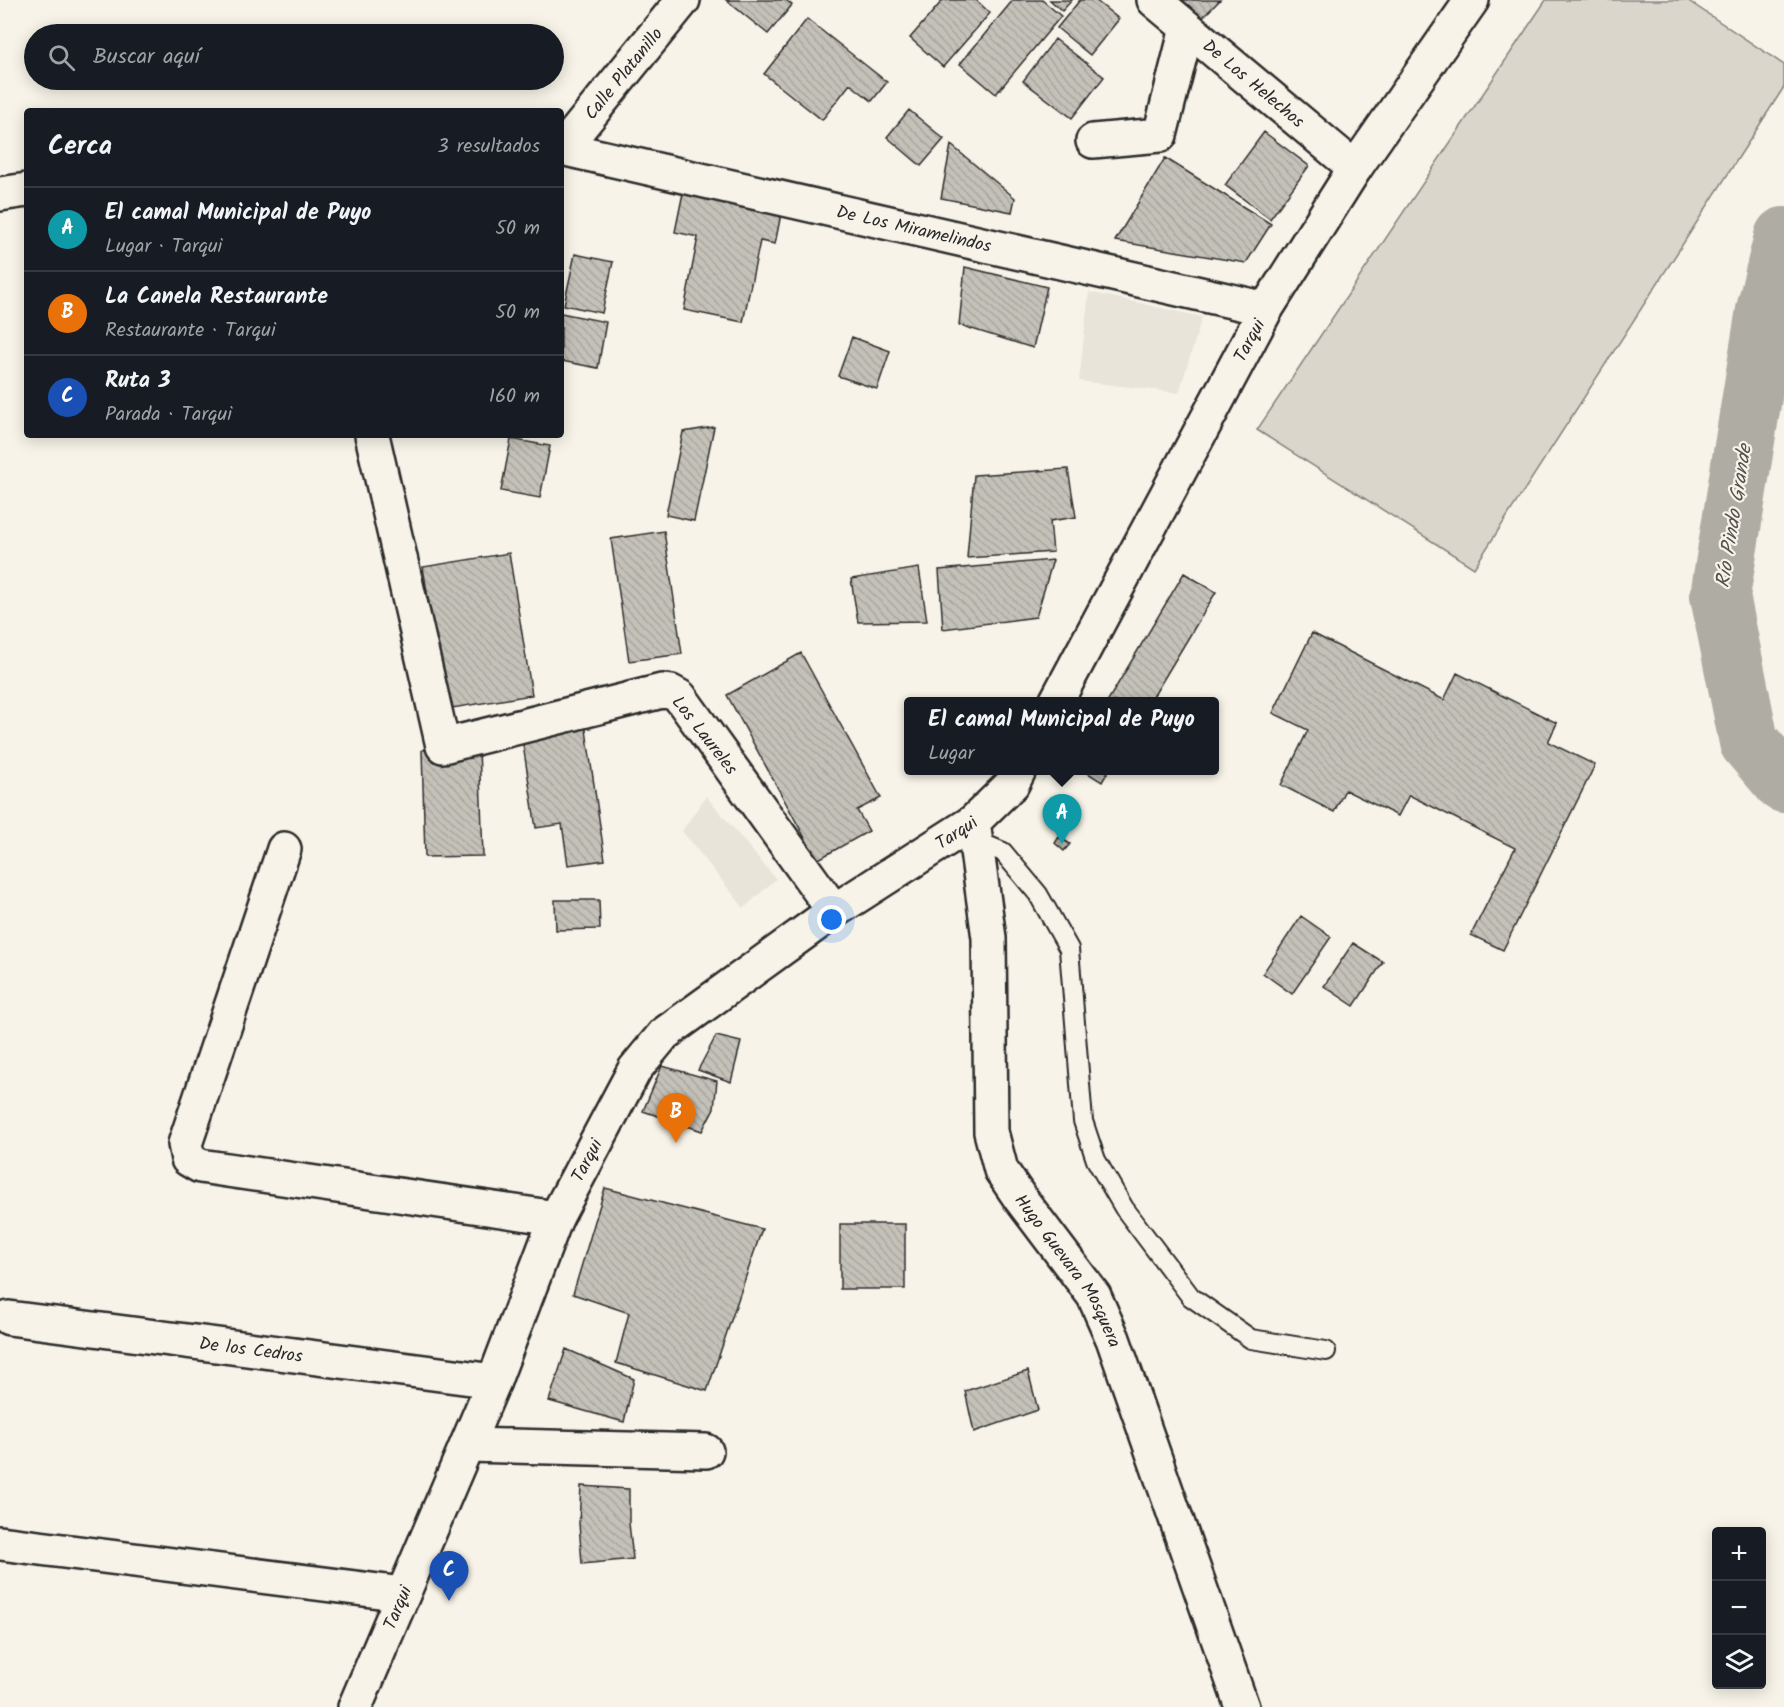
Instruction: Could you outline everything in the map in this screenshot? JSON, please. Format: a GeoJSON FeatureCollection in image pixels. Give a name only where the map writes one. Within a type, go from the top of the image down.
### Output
{"type":"FeatureCollection","features":[{"type":"Feature","properties":{"kind":"street","name":"Calle Platanillo"},"geometry":{"type":"LineString","coordinates":[[564,146],[683,0]]}},
{"type":"Feature","properties":{"kind":"street","name":"De Los Helechos"},"geometry":{"type":"LineString","coordinates":[[1154,0],[1355,168]]}},
{"type":"Feature","properties":{"kind":"street","name":"Tarqui"},"geometry":{"type":"LineString","coordinates":[[1059,697],[1266,309],[1355,168],[1472,0]]}},
{"type":"Feature","properties":{"kind":"street"},"geometry":{"type":"LineString","coordinates":[[1093,141],[1160,135],[1187,28]]}},
{"type":"Feature","properties":{"kind":"street","name":"De Los Miramelindos"},"geometry":{"type":"LineString","coordinates":[[564,148],[1266,309]]}},
{"type":"Feature","properties":{"kind":"street"},"geometry":{"type":"LineString","coordinates":[[0,194],[24,190]]}},
{"type":"Feature","properties":{"kind":"street","name":"Los Laureles"},"geometry":{"type":"LineString","coordinates":[[373,438],[443,746],[662,691],[671,692],[680,697],[834,911]]}},
{"type":"Feature","properties":{"kind":"street","name":"Tarqui"},"geometry":{"type":"LineString","coordinates":[[355,1707],[494,1381],[556,1218],[635,1070],[664,1034],[834,911],[975,832],[1017,775]]}},
{"type":"Feature","properties":{"kind":"street","name":"Hugo Guevara Mosquera"},"geometry":{"type":"LineString","coordinates":[[975,832],[989,938],[991,1131],[1001,1170],[1094,1296],[1113,1339],[1242,1707]]}},
{"type":"Feature","properties":{"kind":"street"},"geometry":{"type":"LineString","coordinates":[[284,849],[185,1144],[188,1159],[200,1166],[556,1218]]}},
{"type":"Feature","properties":{"kind":"street","name":"De los Cedros"},"geometry":{"type":"LineString","coordinates":[[9,1318],[494,1381]]}},
{"type":"Feature","properties":{"kind":"street"},"geometry":{"type":"LineString","coordinates":[[467,1445],[706,1451]]}},
{"type":"Feature","properties":{"kind":"street"},"geometry":{"type":"LineString","coordinates":[[0,1543],[403,1594]]}},
{"type":"Feature","properties":{"kind":"lane"},"geometry":{"type":"LineString","coordinates":[[975,832],[1003,852],[1038,894],[1070,949],[1083,1121],[1096,1160],[1124,1208],[1191,1297],[1251,1339],[1326,1351]]}},
{"type":"Feature","properties":{"kind":"shaded area"},"geometry":{"type":"Polygon","coordinates":[[[1546,0],[1687,0],[1784,65],[1784,87],[1474,568],[1257,430],[1546,0]]]}},
{"type":"Feature","properties":{"kind":"shaded area"},"geometry":{"type":"Polygon","coordinates":[[[1089,292],[1202,317],[1179,393],[1079,381],[1089,292]]]}},
{"type":"Feature","properties":{"kind":"shaded area"},"geometry":{"type":"Polygon","coordinates":[[[706,796],[776,879],[744,908],[682,831],[706,796]]]}},
{"type":"Feature","properties":{"kind":"building"},"geometry":{"type":"Polygon","coordinates":[[[726,0],[786,0],[792,5],[768,34],[726,0]]]}},
{"type":"Feature","properties":{"kind":"building"},"geometry":{"type":"Polygon","coordinates":[[[943,0],[976,0],[990,13],[943,67],[910,38],[943,0]]]}},
{"type":"Feature","properties":{"kind":"building"},"geometry":{"type":"Polygon","coordinates":[[[1013,0],[1042,0],[1061,16],[996,94],[960,64],[1013,0]]]}},
{"type":"Feature","properties":{"kind":"building"},"geometry":{"type":"Polygon","coordinates":[[[1050,0],[1072,0],[1062,11],[1050,0]]]}},
{"type":"Feature","properties":{"kind":"building"},"geometry":{"type":"Polygon","coordinates":[[[1080,0],[1095,0],[1119,19],[1090,55],[1057,28],[1080,0]]]}},
{"type":"Feature","properties":{"kind":"building"},"geometry":{"type":"Polygon","coordinates":[[[1179,0],[1220,0],[1199,21],[1179,0]]]}},
{"type":"Feature","properties":{"kind":"building"},"geometry":{"type":"Polygon","coordinates":[[[807,19],[887,82],[872,101],[850,84],[822,120],[764,74],[807,19]]]}},
{"type":"Feature","properties":{"kind":"building"},"geometry":{"type":"Polygon","coordinates":[[[1055,39],[1104,77],[1072,118],[1023,81],[1055,39]]]}},
{"type":"Feature","properties":{"kind":"building"},"geometry":{"type":"Polygon","coordinates":[[[909,110],[944,139],[921,166],[887,137],[909,110]]]}},
{"type":"Feature","properties":{"kind":"building"},"geometry":{"type":"Polygon","coordinates":[[[1264,132],[1309,166],[1270,219],[1225,185],[1264,132]]]}},
{"type":"Feature","properties":{"kind":"building"},"geometry":{"type":"Polygon","coordinates":[[[951,145],[1015,198],[1012,212],[941,198],[951,145]]]}},
{"type":"Feature","properties":{"kind":"building"},"geometry":{"type":"Polygon","coordinates":[[[1165,158],[1271,224],[1246,263],[1115,241],[1165,158]]]}},
{"type":"Feature","properties":{"kind":"building"},"geometry":{"type":"Polygon","coordinates":[[[683,193],[781,214],[775,244],[760,241],[743,322],[684,310],[698,237],[675,232],[683,193]]]}},
{"type":"Feature","properties":{"kind":"building"},"geometry":{"type":"Polygon","coordinates":[[[575,254],[613,262],[602,313],[564,305],[575,254]]]}},
{"type":"Feature","properties":{"kind":"building"},"geometry":{"type":"Polygon","coordinates":[[[965,267],[1047,287],[1033,348],[959,325],[965,267]]]}},
{"type":"Feature","properties":{"kind":"building"},"geometry":{"type":"Polygon","coordinates":[[[564,314],[606,322],[598,368],[564,362],[564,314]]]}},
{"type":"Feature","properties":{"kind":"building"},"geometry":{"type":"Polygon","coordinates":[[[852,337],[890,351],[877,389],[838,376],[852,337]]]}},
{"type":"Feature","properties":{"kind":"building"},"geometry":{"type":"Polygon","coordinates":[[[714,427],[694,521],[666,515],[683,432],[714,427]]]}},
{"type":"Feature","properties":{"kind":"building"},"geometry":{"type":"Polygon","coordinates":[[[511,439],[550,446],[540,498],[501,491],[511,439]]]}},
{"type":"Feature","properties":{"kind":"building"},"geometry":{"type":"Polygon","coordinates":[[[1068,469],[1076,517],[1050,521],[1053,552],[967,558],[974,475],[1068,469]]]}},
{"type":"Feature","properties":{"kind":"building"},"geometry":{"type":"Polygon","coordinates":[[[664,531],[682,654],[629,661],[611,539],[664,531]]]}},
{"type":"Feature","properties":{"kind":"building"},"geometry":{"type":"Polygon","coordinates":[[[509,553],[532,695],[446,709],[423,567],[509,553]]]}},
{"type":"Feature","properties":{"kind":"building"},"geometry":{"type":"Polygon","coordinates":[[[1053,560],[1036,617],[943,629],[939,570],[1053,560]]]}},
{"type":"Feature","properties":{"kind":"building"},"geometry":{"type":"Polygon","coordinates":[[[919,568],[927,621],[858,622],[851,579],[919,568]]]}},
{"type":"Feature","properties":{"kind":"building"},"geometry":{"type":"Polygon","coordinates":[[[1184,573],[1216,592],[1153,697],[1110,697],[1184,573]]]}},
{"type":"Feature","properties":{"kind":"building"},"geometry":{"type":"Polygon","coordinates":[[[1312,633],[1444,700],[1457,673],[1557,723],[1548,742],[1595,765],[1503,950],[1471,935],[1515,848],[1409,795],[1398,816],[1345,790],[1334,812],[1281,785],[1308,730],[1273,713],[1312,633]]]}},
{"type":"Feature","properties":{"kind":"building"},"geometry":{"type":"Polygon","coordinates":[[[801,653],[881,798],[857,810],[869,831],[817,860],[727,695],[801,653]]]}},
{"type":"Feature","properties":{"kind":"building"},"geometry":{"type":"Polygon","coordinates":[[[585,723],[605,860],[568,865],[562,824],[536,828],[521,732],[585,723]]]}},
{"type":"Feature","properties":{"kind":"building"},"geometry":{"type":"Polygon","coordinates":[[[479,748],[483,856],[425,857],[422,750],[479,748]]]}},
{"type":"Feature","properties":{"kind":"building"},"geometry":{"type":"Polygon","coordinates":[[[1091,775],[1106,775],[1102,782],[1091,775]]]}},
{"type":"Feature","properties":{"kind":"building"},"geometry":{"type":"Polygon","coordinates":[[[1059,837],[1070,844],[1064,851],[1055,843],[1059,837]]]}},
{"type":"Feature","properties":{"kind":"building"},"geometry":{"type":"Polygon","coordinates":[[[555,900],[599,900],[600,929],[556,930],[555,900]]]}},
{"type":"Feature","properties":{"kind":"building"},"geometry":{"type":"Polygon","coordinates":[[[1301,916],[1331,937],[1292,994],[1263,973],[1301,916]]]}},
{"type":"Feature","properties":{"kind":"building"},"geometry":{"type":"Polygon","coordinates":[[[1353,943],[1383,962],[1354,1006],[1324,986],[1353,943]]]}},
{"type":"Feature","properties":{"kind":"building"},"geometry":{"type":"Polygon","coordinates":[[[716,1036],[741,1042],[731,1082],[698,1070],[716,1036]]]}},
{"type":"Feature","properties":{"kind":"building"},"geometry":{"type":"Polygon","coordinates":[[[662,1066],[717,1081],[714,1108],[702,1131],[643,1111],[662,1066]]]}},
{"type":"Feature","properties":{"kind":"building"},"geometry":{"type":"Polygon","coordinates":[[[605,1188],[762,1229],[707,1391],[616,1363],[629,1313],[573,1294],[605,1188]]]}},
{"type":"Feature","properties":{"kind":"building"},"geometry":{"type":"Polygon","coordinates":[[[840,1224],[905,1224],[905,1289],[840,1289],[840,1224]]]}},
{"type":"Feature","properties":{"kind":"building"},"geometry":{"type":"Polygon","coordinates":[[[566,1349],[634,1379],[624,1422],[549,1401],[566,1349]]]}},
{"type":"Feature","properties":{"kind":"building"},"geometry":{"type":"Polygon","coordinates":[[[1028,1371],[1038,1410],[974,1432],[965,1391],[1028,1371]]]}},
{"type":"Feature","properties":{"kind":"building"},"geometry":{"type":"Polygon","coordinates":[[[581,1486],[629,1489],[629,1523],[633,1559],[582,1564],[579,1523],[581,1486]]]}},
{"type":"Feature","properties":{"kind":"waterway","name":"Río Pindo Grande"},"geometry":{"type":"LineString","coordinates":[[1784,237],[1766,310],[1720,596],[1749,742],[1784,783]]}},
{"type":"Feature","properties":{"kind":"place","name":"El camal Municipal de Puyo"},"geometry":{"type":"Point","coordinates":[1062,844]}},
{"type":"Feature","properties":{"kind":"place","name":"La Canela Restaurante"},"geometry":{"type":"Point","coordinates":[676,1143]}},
{"type":"Feature","properties":{"kind":"place","name":"Ruta 3"},"geometry":{"type":"Point","coordinates":[449,1601]}}]}
